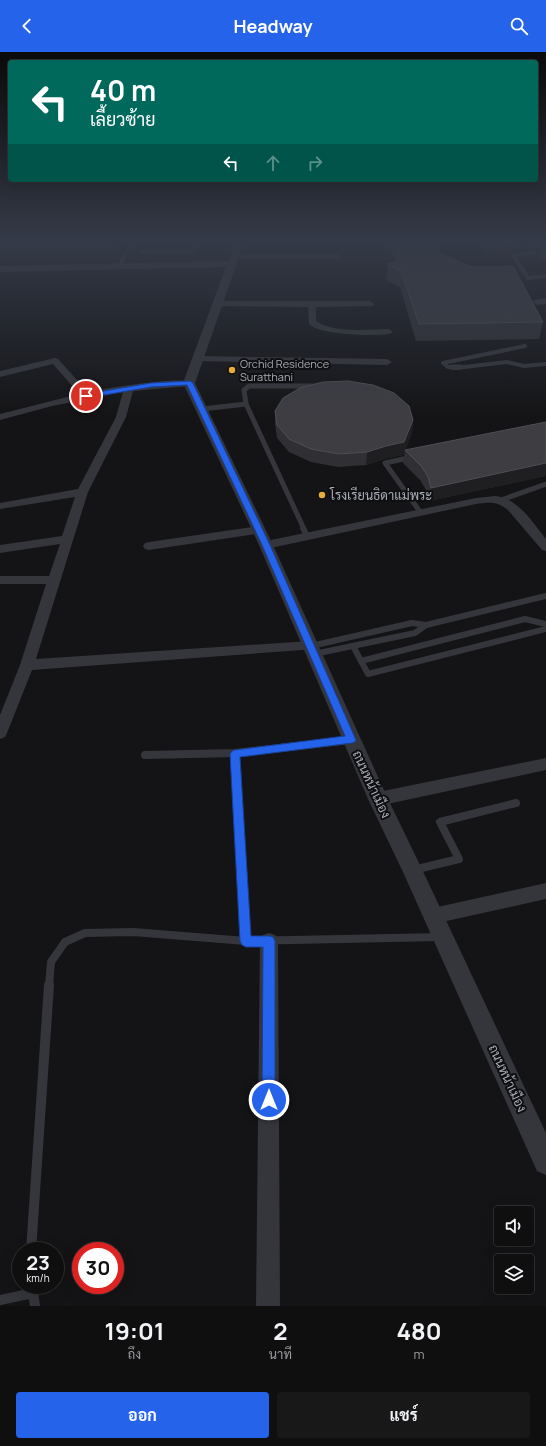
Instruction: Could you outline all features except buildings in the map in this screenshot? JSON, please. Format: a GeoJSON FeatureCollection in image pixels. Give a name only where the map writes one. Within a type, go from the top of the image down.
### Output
{"type":"FeatureCollection","features":[{"type":"Feature","properties":{"kind":"street"},"geometry":{"type":"LineString","coordinates":[[0,417],[59,401],[129,388],[190,383],[197,358],[219,299]]}},
{"type":"Feature","properties":{"kind":"street"},"geometry":{"type":"LineString","coordinates":[[217,304],[370,304]]}},
{"type":"Feature","properties":{"kind":"street"},"geometry":{"type":"LineString","coordinates":[[312,304],[312,322],[318,327],[330,330],[389,332]]}},
{"type":"Feature","properties":{"kind":"street"},"geometry":{"type":"LineString","coordinates":[[197,358],[387,362]]}},
{"type":"Feature","properties":{"kind":"street"},"geometry":{"type":"LineString","coordinates":[[0,374],[55,361],[86,396]]}},
{"type":"Feature","properties":{"kind":"street","name":"ถนนหน้าเมือง"},"geometry":{"type":"LineString","coordinates":[[190,383],[262,537],[378,799],[413,870],[546,1162]]}},
{"type":"Feature","properties":{"kind":"street"},"geometry":{"type":"LineString","coordinates":[[0,733],[3,718],[27,665],[82,492],[118,422],[129,388]]}},
{"type":"Feature","properties":{"kind":"street"},"geometry":{"type":"LineString","coordinates":[[0,506],[82,492]]}},
{"type":"Feature","properties":{"kind":"street"},"geometry":{"type":"LineString","coordinates":[[149,546],[262,537],[307,536],[476,501],[500,500],[510,505],[546,547]]}},
{"type":"Feature","properties":{"kind":"street"},"geometry":{"type":"LineString","coordinates":[[0,549],[67,539]]}},
{"type":"Feature","properties":{"kind":"street"},"geometry":{"type":"LineString","coordinates":[[0,580],[54,580]]}},
{"type":"Feature","properties":{"kind":"street"},"geometry":{"type":"LineString","coordinates":[[27,665],[312,650]]}},
{"type":"Feature","properties":{"kind":"street"},"geometry":{"type":"LineString","coordinates":[[378,799],[546,764]]}},
{"type":"Feature","properties":{"kind":"street"},"geometry":{"type":"LineString","coordinates":[[433,916],[546,891]]}},
{"type":"Feature","properties":{"kind":"street"},"geometry":{"type":"LineString","coordinates":[[268,1306],[269,941]]}},
{"type":"Feature","properties":{"kind":"lane"},"geometry":{"type":"LineString","coordinates":[[525,346],[443,363],[448,367],[456,368],[507,362],[524,366],[546,364]]}},
{"type":"Feature","properties":{"kind":"lane"},"geometry":{"type":"LineString","coordinates":[[307,536],[246,404],[244,390],[249,386],[325,386]]}},
{"type":"Feature","properties":{"kind":"lane"},"geometry":{"type":"LineString","coordinates":[[202,409],[246,404]]}},
{"type":"Feature","properties":{"kind":"lane"},"geometry":{"type":"LineString","coordinates":[[419,456],[385,463],[421,512]]}},
{"type":"Feature","properties":{"kind":"lane"},"geometry":{"type":"LineString","coordinates":[[500,500],[546,484]]}},
{"type":"Feature","properties":{"kind":"lane"},"geometry":{"type":"LineString","coordinates":[[312,650],[412,623],[426,625],[546,596]]}},
{"type":"Feature","properties":{"kind":"lane"},"geometry":{"type":"LineString","coordinates":[[361,661],[525,619],[546,624]]}},
{"type":"Feature","properties":{"kind":"lane"},"geometry":{"type":"LineString","coordinates":[[312,650],[353,646],[415,633],[426,625]]}},
{"type":"Feature","properties":{"kind":"lane"},"geometry":{"type":"LineString","coordinates":[[353,646],[368,674],[546,628]]}},
{"type":"Feature","properties":{"kind":"lane"},"geometry":{"type":"LineString","coordinates":[[145,755],[235,754],[352,740]]}},
{"type":"Feature","properties":{"kind":"lane"},"geometry":{"type":"LineString","coordinates":[[235,754],[246,941]]}},
{"type":"Feature","properties":{"kind":"lane"},"geometry":{"type":"LineString","coordinates":[[413,870],[459,860],[440,822],[516,803]]}},
{"type":"Feature","properties":{"kind":"lane"},"geometry":{"type":"LineString","coordinates":[[32,1242],[51,962],[65,942],[85,933],[132,932],[246,941],[444,937]]}},
{"type":"Feature","properties":{"kind":"lane"},"geometry":{"type":"LineString","coordinates":[[0,1300],[17,1294]]}},
{"type":"Feature","properties":{"kind":"lane"},"geometry":{"type":"LineString","coordinates":[[33,1294],[35,1306]]}},
{"type":"Feature","properties":{"kind":"place","name":"Orchid Residence Suratthani"},"geometry":{"type":"Point","coordinates":[232,370]}},
{"type":"Feature","properties":{"kind":"place","name":"โรงเรียนธิดาแม่พระ"},"geometry":{"type":"Point","coordinates":[322,495]}},
{"type":"Feature","properties":{"kind":"route"},"geometry":{"type":"LineString","coordinates":[[86,396],[151,385],[190,383],[266,545],[352,740],[235,754],[246,941],[269,941],[269,1100]]}}]}
